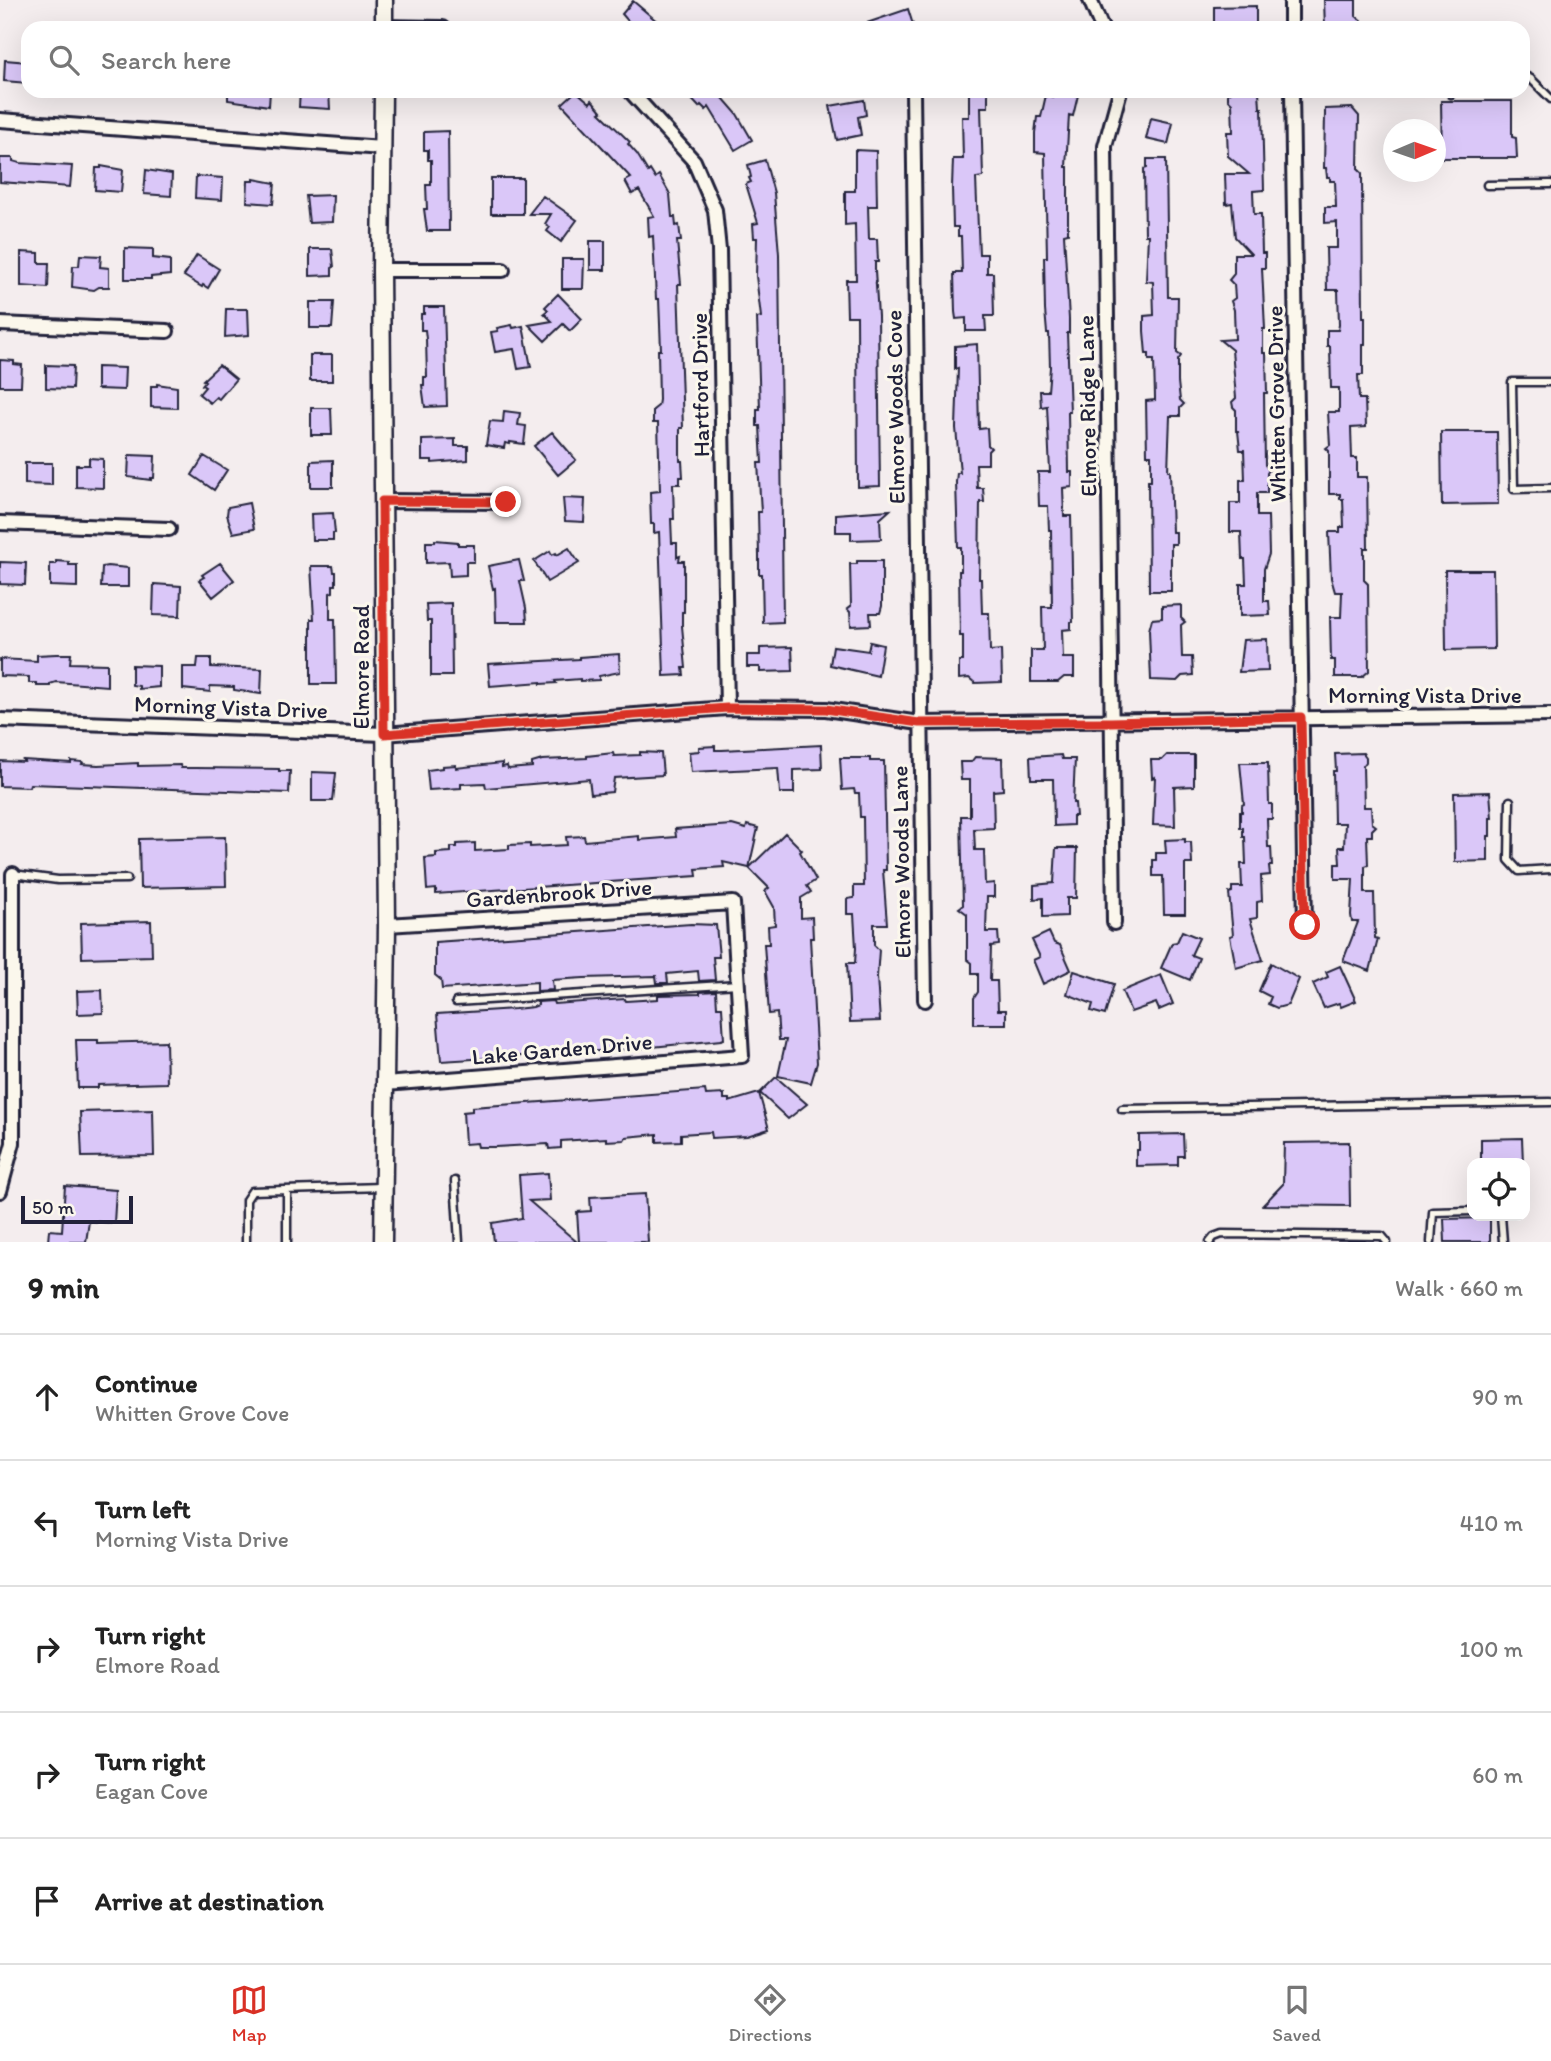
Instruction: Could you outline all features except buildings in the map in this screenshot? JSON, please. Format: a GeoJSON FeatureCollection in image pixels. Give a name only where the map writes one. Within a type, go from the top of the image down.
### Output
{"type":"FeatureCollection","features":[{"type":"Feature","properties":{"kind":"street"},"geometry":{"type":"LineString","coordinates":[[384,0],[384,21]]}},
{"type":"Feature","properties":{"kind":"street"},"geometry":{"type":"LineString","coordinates":[[1090,0],[1099,21]]}},
{"type":"Feature","properties":{"kind":"street"},"geometry":{"type":"LineString","coordinates":[[1291,0],[1292,21]]}},
{"type":"Feature","properties":{"kind":"street","name":"Elmore Road"},"geometry":{"type":"LineString","coordinates":[[383,98],[382,501],[387,925],[383,1242]]}},
{"type":"Feature","properties":{"kind":"street","name":"Hartford Drive"},"geometry":{"type":"LineString","coordinates":[[636,98],[694,160],[715,210],[719,250],[727,708]]}},
{"type":"Feature","properties":{"kind":"street","name":"Elmore Woods Cove"},"geometry":{"type":"LineString","coordinates":[[913,98],[919,723]]}},
{"type":"Feature","properties":{"kind":"street","name":"Elmore Ridge Lane"},"geometry":{"type":"LineString","coordinates":[[1114,923],[1105,146],[1118,98]]}},
{"type":"Feature","properties":{"kind":"street","name":"Whitten Grove Drive"},"geometry":{"type":"LineString","coordinates":[[1292,98],[1305,925]]}},
{"type":"Feature","properties":{"kind":"street"},"geometry":{"type":"LineString","coordinates":[[0,120],[382,148]]}},
{"type":"Feature","properties":{"kind":"street"},"geometry":{"type":"LineString","coordinates":[[381,270],[503,270]]}},
{"type":"Feature","properties":{"kind":"street"},"geometry":{"type":"LineString","coordinates":[[0,324],[167,331]]}},
{"type":"Feature","properties":{"kind":"street"},"geometry":{"type":"LineString","coordinates":[[382,501],[506,502]]}},
{"type":"Feature","properties":{"kind":"street"},"geometry":{"type":"LineString","coordinates":[[0,523],[169,529]]}},
{"type":"Feature","properties":{"kind":"street","name":"Morning Vista Drive"},"geometry":{"type":"LineString","coordinates":[[0,720],[384,734],[727,708],[826,709],[919,723],[1551,715]]}},
{"type":"Feature","properties":{"kind":"street","name":"Elmore Woods Lane"},"geometry":{"type":"LineString","coordinates":[[919,723],[925,1000]]}},
{"type":"Feature","properties":{"kind":"street"},"geometry":{"type":"LineString","coordinates":[[0,1191],[13,1143],[13,874]]}},
{"type":"Feature","properties":{"kind":"street","name":"Gardenbrook Drive"},"geometry":{"type":"LineString","coordinates":[[387,925],[733,903],[738,984]]}},
{"type":"Feature","properties":{"kind":"street","name":"Lake Garden Drive"},"geometry":{"type":"LineString","coordinates":[[385,1084],[742,1056],[738,984]]}},
{"type":"Feature","properties":{"kind":"lane"},"geometry":{"type":"LineString","coordinates":[[1530,78],[1551,99]]}},
{"type":"Feature","properties":{"kind":"lane"},"geometry":{"type":"LineString","coordinates":[[1487,185],[1551,184]]}},
{"type":"Feature","properties":{"kind":"lane"},"geometry":{"type":"LineString","coordinates":[[1551,382],[1513,382],[1514,489],[1551,488]]}},
{"type":"Feature","properties":{"kind":"lane"},"geometry":{"type":"LineString","coordinates":[[1510,801],[1509,860],[1519,871],[1551,869]]}},
{"type":"Feature","properties":{"kind":"lane"},"geometry":{"type":"LineString","coordinates":[[13,874],[58,880],[127,879]]}},
{"type":"Feature","properties":{"kind":"lane"},"geometry":{"type":"LineString","coordinates":[[456,1003],[738,984]]}},
{"type":"Feature","properties":{"kind":"lane"},"geometry":{"type":"LineString","coordinates":[[1122,1109],[1551,1102]]}},
{"type":"Feature","properties":{"kind":"lane"},"geometry":{"type":"LineString","coordinates":[[455,1181],[459,1242]]}},
{"type":"Feature","properties":{"kind":"lane"},"geometry":{"type":"LineString","coordinates":[[246,1242],[246,1200],[252,1191],[383,1187]]}},
{"type":"Feature","properties":{"kind":"lane"},"geometry":{"type":"LineString","coordinates":[[287,1189],[287,1242]]}},
{"type":"Feature","properties":{"kind":"lane"},"geometry":{"type":"LineString","coordinates":[[1431,1242],[1433,1212],[1467,1211]]}},
{"type":"Feature","properties":{"kind":"lane"},"geometry":{"type":"LineString","coordinates":[[1501,1221],[1503,1242]]}},
{"type":"Feature","properties":{"kind":"lane"},"geometry":{"type":"LineString","coordinates":[[1210,1242],[1222,1234],[1382,1236],[1387,1242]]}},
{"type":"Feature","properties":{"kind":"route"},"geometry":{"type":"LineString","coordinates":[[506,502],[382,501],[384,734],[727,708],[826,709],[919,723],[1301,717],[1305,925]]}}]}
